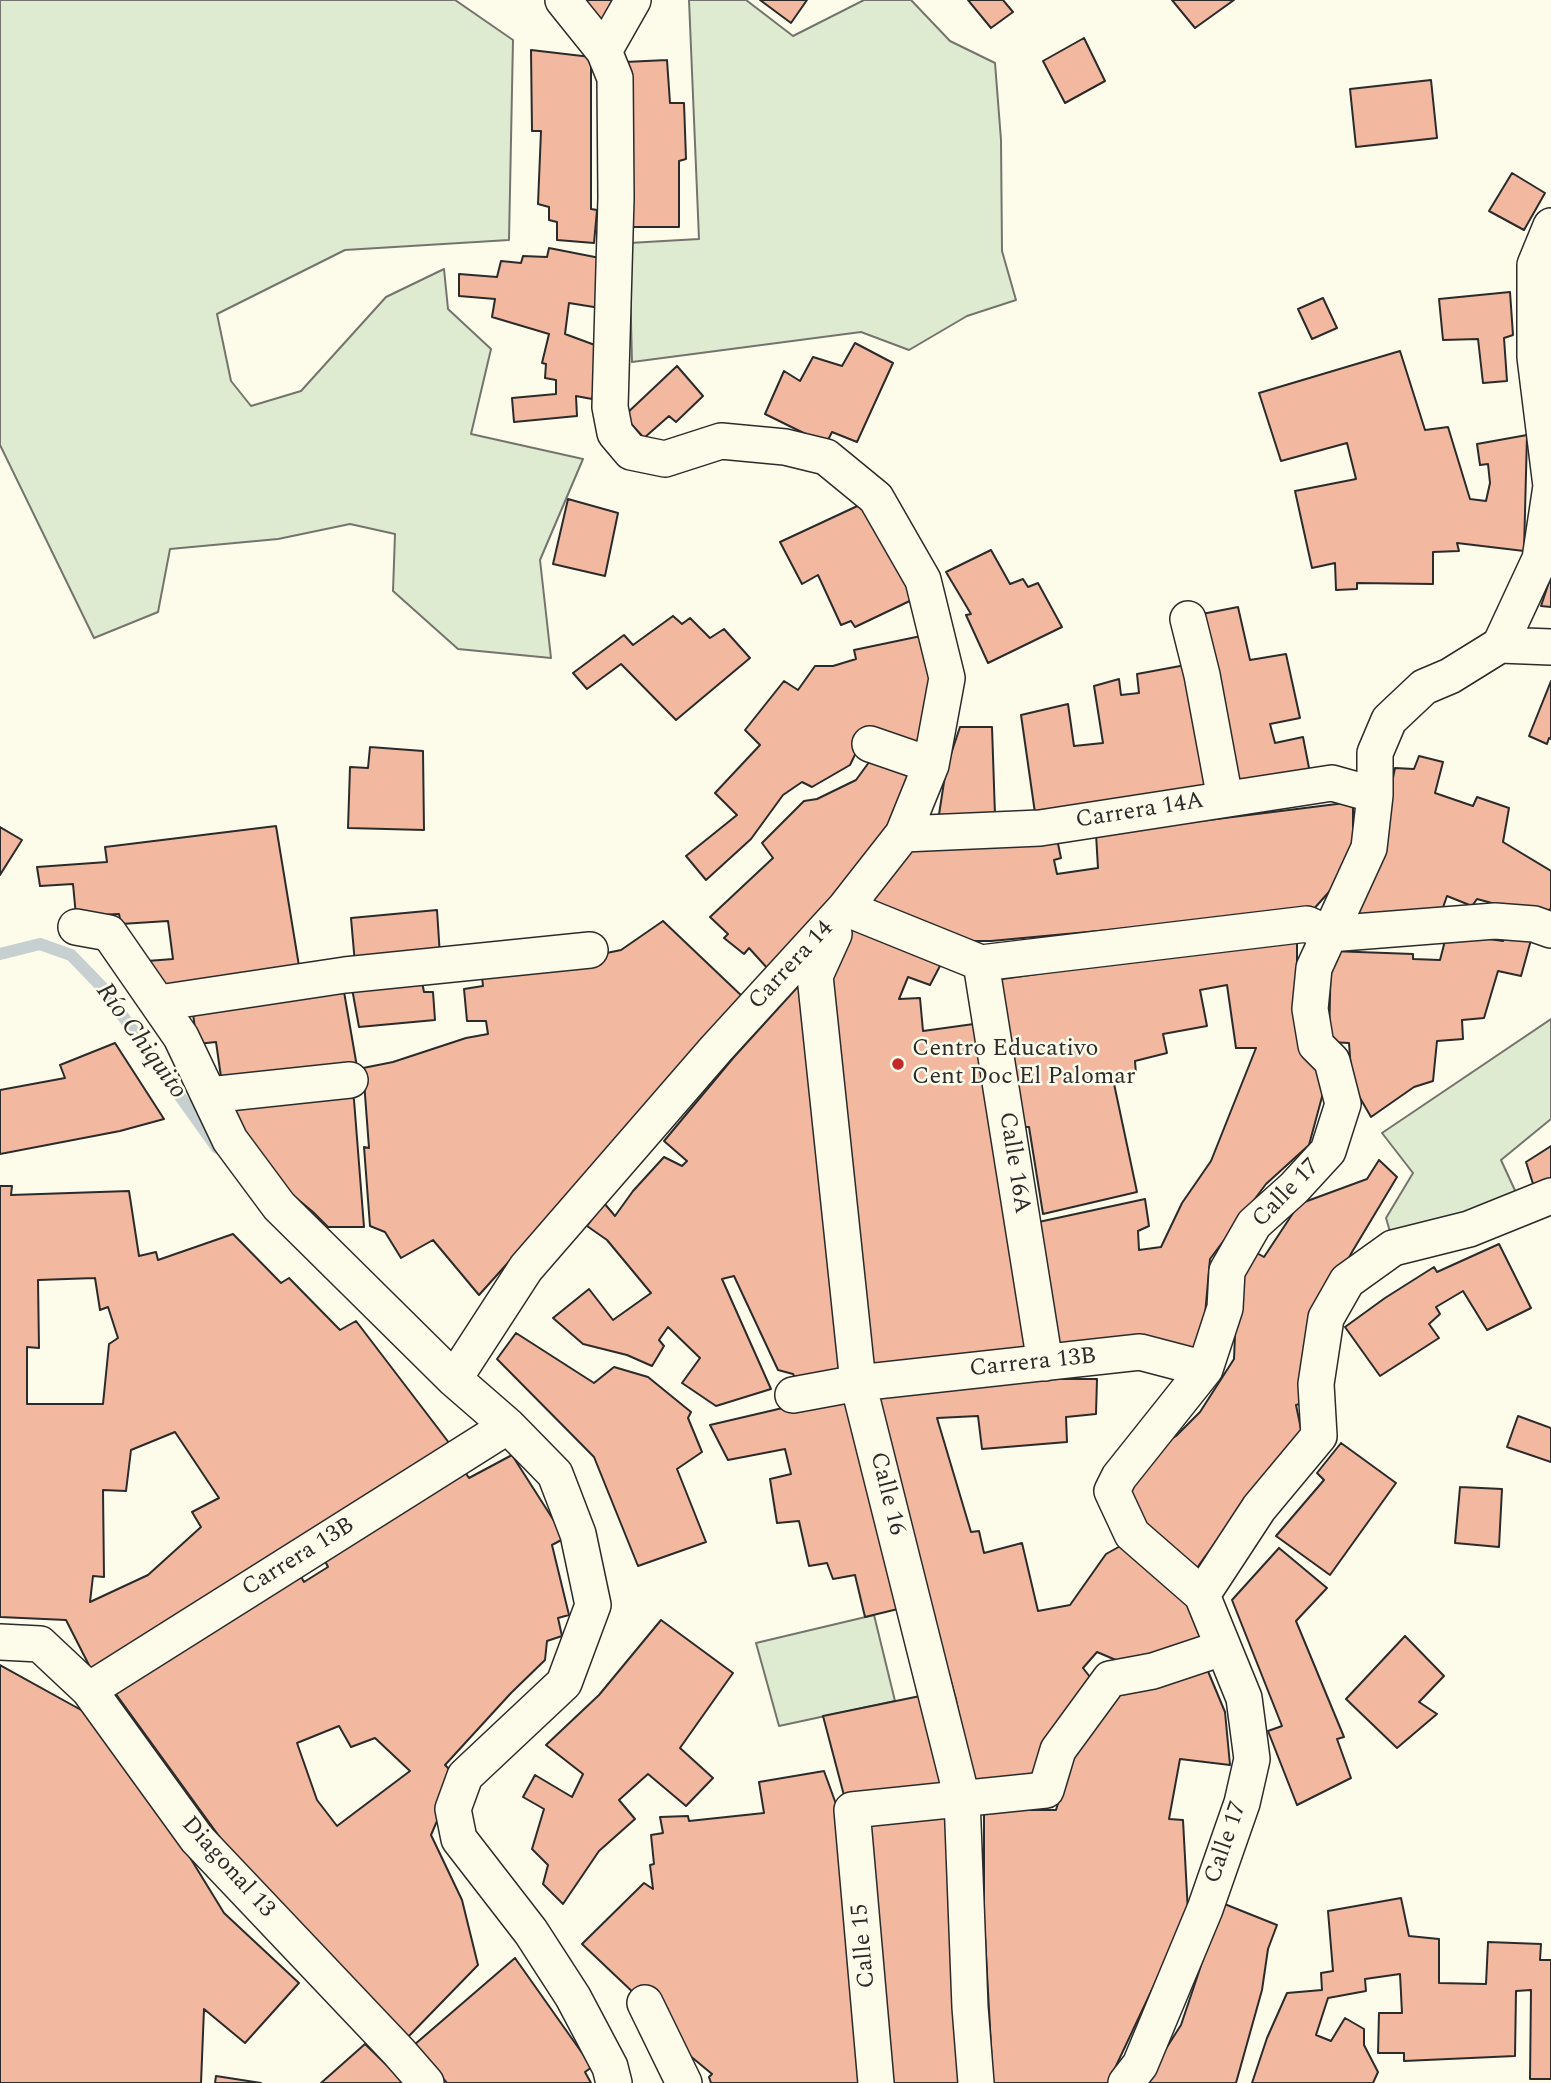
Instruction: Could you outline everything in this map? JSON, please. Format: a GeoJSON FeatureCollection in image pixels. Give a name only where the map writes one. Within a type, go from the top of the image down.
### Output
{"type":"FeatureCollection","features":[{"type":"Feature","properties":{"kind":"street"},"geometry":{"type":"LineString","coordinates":[[563,0],[604,51],[615,78],[616,198],[610,407],[615,433],[631,452],[665,459],[721,441],[785,447],[826,457],[876,498],[923,580],[947,678],[931,765],[903,834],[845,908]]}},
{"type":"Feature","properties":{"kind":"street"},"geometry":{"type":"LineString","coordinates":[[604,51],[633,0]]}},
{"type":"Feature","properties":{"kind":"street"},"geometry":{"type":"LineString","coordinates":[[1551,226],[1535,265],[1535,357],[1551,486],[1541,559],[1500,645],[1551,647]]}},
{"type":"Feature","properties":{"kind":"street"},"geometry":{"type":"LineString","coordinates":[[1188,619],[1226,799]]}},
{"type":"Feature","properties":{"kind":"street","name":"Calle 17"},"geometry":{"type":"LineString","coordinates":[[1126,2083],[1140,2065],[1205,1909],[1242,1804],[1252,1759],[1244,1698],[1202,1595],[1132,1534],[1112,1491],[1119,1477],[1205,1369],[1225,1308],[1227,1271],[1254,1224],[1294,1188],[1328,1151],[1343,1104],[1332,1061],[1316,1045],[1310,1009],[1314,968],[1368,848],[1375,795],[1374,753],[1389,720],[1424,687],[1450,676],[1500,645]]}},
{"type":"Feature","properties":{"kind":"street"},"geometry":{"type":"LineString","coordinates":[[870,744],[931,765]]}},
{"type":"Feature","properties":{"kind":"street","name":"Carrera 14A"},"geometry":{"type":"LineString","coordinates":[[903,834],[1040,828],[1332,783],[1375,795]]}},
{"type":"Feature","properties":{"kind":"street","name":"Carrera 14"},"geometry":{"type":"LineString","coordinates":[[454,1379],[526,1268],[716,1049],[845,908],[981,963],[1307,924],[1329,934],[1495,921],[1534,924],[1551,930]]}},
{"type":"Feature","properties":{"kind":"street","name":"Calle 16"},"geometry":{"type":"LineString","coordinates":[[845,908],[815,976],[858,1383],[961,1798],[976,2083]]}},
{"type":"Feature","properties":{"kind":"street"},"geometry":{"type":"LineString","coordinates":[[76,927],[109,933],[181,1037],[230,1140],[279,1206],[454,1379],[508,1426],[555,1474],[579,1534],[593,1605],[564,1683],[466,1776],[453,1808],[459,1839],[531,1932],[573,1997],[610,2067],[614,2083]]}},
{"type":"Feature","properties":{"kind":"street"},"geometry":{"type":"LineString","coordinates":[[159,1003],[345,975],[590,950]]}},
{"type":"Feature","properties":{"kind":"street","name":"Calle 16A"},"geometry":{"type":"LineString","coordinates":[[981,963],[1045,1363]]}},
{"type":"Feature","properties":{"kind":"street"},"geometry":{"type":"LineString","coordinates":[[209,1095],[349,1080]]}},
{"type":"Feature","properties":{"kind":"street"},"geometry":{"type":"LineString","coordinates":[[1202,1595],[1259,1508],[1319,1436],[1315,1384],[1326,1318],[1348,1281],[1392,1248],[1469,1229],[1551,1196]]}},
{"type":"Feature","properties":{"kind":"street","name":"Carrera 13B"},"geometry":{"type":"LineString","coordinates":[[793,1395],[858,1383],[1140,1352],[1205,1369]]}},
{"type":"Feature","properties":{"kind":"street","name":"Carrera 13B"},"geometry":{"type":"LineString","coordinates":[[89,1690],[508,1426]]}},
{"type":"Feature","properties":{"kind":"street","name":"Diagonal 13"},"geometry":{"type":"LineString","coordinates":[[0,1642],[40,1644],[89,1690],[197,1839],[426,2083]]}},
{"type":"Feature","properties":{"kind":"street"},"geometry":{"type":"LineString","coordinates":[[961,1798],[1046,1790],[1058,1750],[1110,1679],[1153,1671],[1222,1648]]}},
{"type":"Feature","properties":{"kind":"street","name":"Calle 15"},"geometry":{"type":"LineString","coordinates":[[876,2083],[852,1810],[961,1798]]}},
{"type":"Feature","properties":{"kind":"street"},"geometry":{"type":"LineString","coordinates":[[645,2003],[684,2083]]}},
{"type":"Feature","properties":{"kind":"green space"},"geometry":{"type":"Polygon","coordinates":[[[0,0],[455,0],[513,40],[509,240],[345,250],[217,314],[231,381],[251,406],[301,391],[386,297],[444,269],[448,309],[491,349],[471,434],[583,459],[540,560],[551,658],[458,649],[393,591],[395,534],[350,524],[278,539],[170,549],[158,612],[94,638],[0,445],[0,0]]]}},
{"type":"Feature","properties":{"kind":"green space"},"geometry":{"type":"Polygon","coordinates":[[[689,0],[746,0],[793,36],[864,0],[911,0],[950,41],[995,63],[1001,140],[1002,251],[1016,300],[967,316],[909,350],[861,332],[632,362],[629,243],[699,239],[689,0]]]}},
{"type":"Feature","properties":{"kind":"green space"},"geometry":{"type":"Polygon","coordinates":[[[1551,1019],[1551,1119],[1501,1160],[1518,1197],[1391,1235],[1386,1218],[1413,1173],[1382,1133],[1551,1019]]]}},
{"type":"Feature","properties":{"kind":"green space"},"geometry":{"type":"Polygon","coordinates":[[[874,1615],[895,1701],[779,1726],[756,1643],[874,1615]]]}},
{"type":"Feature","properties":{"kind":"building"},"geometry":{"type":"Polygon","coordinates":[[[566,0],[624,0],[605,34],[566,0]]]}},
{"type":"Feature","properties":{"kind":"building"},"geometry":{"type":"Polygon","coordinates":[[[760,0],[807,0],[791,23],[760,0]]]}},
{"type":"Feature","properties":{"kind":"building"},"geometry":{"type":"Polygon","coordinates":[[[968,0],[1003,0],[1013,12],[991,28],[968,0]]]}},
{"type":"Feature","properties":{"kind":"building"},"geometry":{"type":"Polygon","coordinates":[[[1172,0],[1234,0],[1195,28],[1172,0]]]}},
{"type":"Feature","properties":{"kind":"building"},"geometry":{"type":"Polygon","coordinates":[[[1084,38],[1105,81],[1065,103],[1043,61],[1084,38]]]}},
{"type":"Feature","properties":{"kind":"building"},"geometry":{"type":"Polygon","coordinates":[[[531,50],[591,57],[591,209],[597,210],[594,243],[557,240],[557,222],[549,220],[549,207],[538,204],[541,131],[532,131],[531,50]]]}},
{"type":"Feature","properties":{"kind":"building"},"geometry":{"type":"Polygon","coordinates":[[[667,60],[670,103],[684,103],[686,159],[679,161],[679,227],[633,227],[625,62],[667,60]]]}},
{"type":"Feature","properties":{"kind":"building"},"geometry":{"type":"Polygon","coordinates":[[[1431,80],[1437,138],[1356,147],[1350,89],[1431,80]]]}},
{"type":"Feature","properties":{"kind":"building"},"geometry":{"type":"Polygon","coordinates":[[[1512,173],[1545,193],[1524,230],[1489,211],[1512,173]]]}},
{"type":"Feature","properties":{"kind":"building"},"geometry":{"type":"Polygon","coordinates":[[[549,248],[605,259],[600,308],[569,303],[565,334],[603,348],[592,399],[576,396],[577,416],[514,422],[512,398],[556,394],[556,380],[545,378],[546,364],[542,363],[549,334],[492,317],[495,299],[459,296],[459,274],[497,277],[501,261],[521,263],[523,256],[547,257],[549,248]]]}},
{"type":"Feature","properties":{"kind":"building"},"geometry":{"type":"Polygon","coordinates":[[[1510,292],[1513,335],[1504,338],[1507,381],[1483,383],[1478,339],[1443,340],[1439,299],[1510,292]]]}},
{"type":"Feature","properties":{"kind":"building"},"geometry":{"type":"Polygon","coordinates":[[[1323,298],[1337,328],[1312,339],[1298,309],[1323,298]]]}},
{"type":"Feature","properties":{"kind":"building"},"geometry":{"type":"Polygon","coordinates":[[[855,343],[893,363],[857,442],[832,432],[826,444],[765,414],[784,371],[800,381],[813,357],[842,366],[855,343]]]}},
{"type":"Feature","properties":{"kind":"building"},"geometry":{"type":"Polygon","coordinates":[[[1400,351],[1425,430],[1448,427],[1470,499],[1486,501],[1490,483],[1488,464],[1480,465],[1477,444],[1527,435],[1524,551],[1457,543],[1459,551],[1433,552],[1433,584],[1357,583],[1357,589],[1336,590],[1335,563],[1312,568],[1295,491],[1356,479],[1347,443],[1281,461],[1259,393],[1400,351]]]}},
{"type":"Feature","properties":{"kind":"building"},"geometry":{"type":"Polygon","coordinates":[[[677,366],[703,396],[676,422],[669,416],[644,438],[624,416],[677,366]]]}},
{"type":"Feature","properties":{"kind":"building"},"geometry":{"type":"Polygon","coordinates":[[[568,499],[618,513],[605,576],[553,564],[568,499]]]}},
{"type":"Feature","properties":{"kind":"building"},"geometry":{"type":"Polygon","coordinates":[[[866,502],[916,598],[855,627],[851,621],[841,625],[818,575],[802,584],[780,542],[866,502]]]}},
{"type":"Feature","properties":{"kind":"building"},"geometry":{"type":"Polygon","coordinates":[[[991,550],[1010,584],[1023,579],[1028,587],[1038,583],[1062,627],[988,663],[966,615],[971,614],[946,572],[991,550]]]}},
{"type":"Feature","properties":{"kind":"building"},"geometry":{"type":"Polygon","coordinates":[[[1551,576],[1551,607],[1541,606],[1551,576]]]}},
{"type":"Feature","properties":{"kind":"building"},"geometry":{"type":"Polygon","coordinates":[[[1238,607],[1250,660],[1286,654],[1300,718],[1270,724],[1275,743],[1303,737],[1310,773],[1235,790],[1202,614],[1238,607]]]}},
{"type":"Feature","properties":{"kind":"building"},"geometry":{"type":"Polygon","coordinates":[[[673,616],[682,624],[690,618],[710,638],[724,629],[750,658],[676,720],[621,664],[587,689],[573,673],[624,635],[633,645],[673,616]]]}},
{"type":"Feature","properties":{"kind":"building"},"geometry":{"type":"Polygon","coordinates":[[[921,636],[935,694],[923,750],[864,736],[850,765],[812,787],[802,782],[783,795],[751,839],[706,880],[686,856],[737,815],[715,793],[760,745],[745,730],[784,681],[798,690],[815,666],[833,666],[856,659],[854,650],[921,636]]]}},
{"type":"Feature","properties":{"kind":"building"},"geometry":{"type":"Polygon","coordinates":[[[1191,664],[1213,792],[1035,813],[1021,715],[1068,704],[1074,746],[1103,743],[1094,686],[1119,679],[1121,695],[1139,693],[1137,674],[1191,664]]]}},
{"type":"Feature","properties":{"kind":"building"},"geometry":{"type":"Polygon","coordinates":[[[1551,681],[1551,739],[1549,738],[1547,744],[1529,736],[1551,681]]]}},
{"type":"Feature","properties":{"kind":"building"},"geometry":{"type":"Polygon","coordinates":[[[960,727],[992,727],[995,815],[938,821],[946,769],[960,727]]]}},
{"type":"Feature","properties":{"kind":"building"},"geometry":{"type":"Polygon","coordinates":[[[370,747],[423,751],[424,830],[348,828],[350,767],[368,768],[370,747]]]}},
{"type":"Feature","properties":{"kind":"building"},"geometry":{"type":"Polygon","coordinates":[[[875,754],[914,773],[882,844],[768,969],[749,948],[744,954],[724,938],[728,934],[710,917],[773,858],[762,843],[804,801],[817,799],[856,780],[875,754]]]}},
{"type":"Feature","properties":{"kind":"building"},"geometry":{"type":"Polygon","coordinates":[[[1419,756],[1443,762],[1435,793],[1473,806],[1477,797],[1509,808],[1503,842],[1551,871],[1551,907],[1547,918],[1477,899],[1472,906],[1447,896],[1440,916],[1354,916],[1395,768],[1414,769],[1419,756]]]}},
{"type":"Feature","properties":{"kind":"building"},"geometry":{"type":"Polygon","coordinates":[[[1353,802],[1353,865],[1312,911],[991,941],[961,941],[865,907],[906,844],[1057,839],[1061,858],[1054,860],[1057,874],[1098,868],[1096,834],[1353,802]]]}},
{"type":"Feature","properties":{"kind":"building"},"geometry":{"type":"Polygon","coordinates":[[[276,826],[300,972],[163,992],[147,961],[173,959],[168,921],[121,924],[119,914],[76,916],[73,884],[40,886],[37,867],[107,862],[105,847],[276,826]]]}},
{"type":"Feature","properties":{"kind":"building"},"geometry":{"type":"Polygon","coordinates":[[[0,827],[22,840],[0,875],[0,827]]]}},
{"type":"Feature","properties":{"kind":"building"},"geometry":{"type":"Polygon","coordinates":[[[437,910],[440,956],[355,964],[351,918],[437,910]]]}},
{"type":"Feature","properties":{"kind":"building"},"geometry":{"type":"Polygon","coordinates":[[[663,921],[745,999],[479,1295],[433,1240],[401,1258],[385,1232],[370,1226],[364,1147],[369,1148],[363,1068],[488,1034],[486,1021],[467,1021],[464,989],[483,986],[481,968],[621,950],[663,921]]]}},
{"type":"Feature","properties":{"kind":"building"},"geometry":{"type":"Polygon","coordinates":[[[852,925],[941,964],[930,985],[908,977],[899,999],[920,998],[923,1031],[981,1023],[1035,1353],[869,1369],[832,971],[852,925]]]}},
{"type":"Feature","properties":{"kind":"building"},"geometry":{"type":"Polygon","coordinates":[[[1447,933],[1503,941],[1507,933],[1531,940],[1521,976],[1498,971],[1484,1018],[1462,1020],[1463,1039],[1437,1041],[1433,1081],[1414,1087],[1371,1117],[1352,1084],[1349,1043],[1329,1042],[1331,951],[1413,954],[1413,959],[1440,960],[1447,933]]]}},
{"type":"Feature","properties":{"kind":"building"},"geometry":{"type":"Polygon","coordinates":[[[1297,937],[1297,1038],[1326,1082],[1309,1145],[1266,1184],[1210,1259],[1202,1349],[1139,1338],[1055,1353],[1034,1223],[1145,1199],[1149,1226],[1138,1231],[1139,1250],[1161,1247],[1182,1203],[1211,1161],[1256,1048],[1236,1048],[1227,985],[1200,990],[1207,1026],[1163,1034],[1167,1053],[1135,1061],[1136,1074],[1113,1079],[1137,1192],[1043,1214],[1029,1127],[1019,1127],[995,980],[1297,937]]]}},
{"type":"Feature","properties":{"kind":"building"},"geometry":{"type":"Polygon","coordinates":[[[421,976],[424,992],[433,992],[435,1020],[359,1027],[351,983],[421,976]]]}},
{"type":"Feature","properties":{"kind":"building"},"geometry":{"type":"Polygon","coordinates":[[[803,981],[850,1370],[798,1383],[793,1374],[778,1370],[734,1276],[722,1279],[771,1389],[716,1406],[682,1383],[700,1358],[668,1327],[659,1340],[664,1346],[652,1366],[627,1355],[583,1344],[553,1318],[589,1289],[613,1320],[651,1293],[607,1240],[587,1226],[604,1203],[615,1216],[633,1191],[664,1157],[682,1166],[687,1161],[664,1141],[734,1057],[803,981]]]}},
{"type":"Feature","properties":{"kind":"building"},"geometry":{"type":"Polygon","coordinates":[[[343,986],[357,1067],[222,1084],[216,1042],[197,1044],[192,1006],[343,986]]]}},
{"type":"Feature","properties":{"kind":"building"},"geometry":{"type":"Polygon","coordinates":[[[115,1043],[164,1119],[120,1131],[0,1154],[0,1090],[65,1078],[60,1065],[115,1043]]]}},
{"type":"Feature","properties":{"kind":"building"},"geometry":{"type":"Polygon","coordinates":[[[350,1087],[354,1100],[364,1227],[328,1227],[265,1172],[222,1100],[350,1087]]]}},
{"type":"Feature","properties":{"kind":"building"},"geometry":{"type":"Polygon","coordinates":[[[1551,1146],[1551,1182],[1535,1190],[1526,1162],[1551,1146]]]}},
{"type":"Feature","properties":{"kind":"building"},"geometry":{"type":"Polygon","coordinates":[[[1379,1160],[1397,1177],[1352,1252],[1309,1333],[1308,1364],[1301,1367],[1311,1401],[1296,1405],[1302,1434],[1248,1497],[1194,1572],[1163,1550],[1126,1499],[1142,1465],[1158,1447],[1176,1436],[1200,1412],[1234,1359],[1234,1295],[1255,1252],[1264,1257],[1299,1204],[1367,1179],[1379,1160]]]}},
{"type":"Feature","properties":{"kind":"building"},"geometry":{"type":"Polygon","coordinates":[[[0,1186],[12,1186],[11,1195],[129,1191],[139,1256],[156,1252],[158,1260],[233,1234],[281,1283],[289,1278],[340,1330],[356,1321],[453,1448],[93,1673],[66,1620],[0,1617],[0,1186]],[[95,1278],[38,1280],[39,1348],[27,1347],[27,1404],[103,1404],[109,1344],[118,1338],[108,1307],[100,1310],[95,1278]],[[175,1432],[131,1450],[126,1491],[103,1490],[104,1577],[93,1576],[90,1602],[148,1575],[201,1527],[192,1512],[219,1498],[175,1432]]]}},
{"type":"Feature","properties":{"kind":"building"},"geometry":{"type":"Polygon","coordinates":[[[1499,1244],[1531,1308],[1487,1330],[1463,1291],[1436,1307],[1440,1314],[1429,1324],[1439,1338],[1380,1376],[1345,1327],[1434,1267],[1437,1272],[1499,1244]]]}},
{"type":"Feature","properties":{"kind":"building"},"geometry":{"type":"Polygon","coordinates":[[[516,1333],[594,1383],[614,1367],[648,1377],[691,1412],[688,1418],[702,1452],[677,1469],[706,1542],[638,1566],[594,1457],[497,1359],[516,1333]]]}},
{"type":"Feature","properties":{"kind":"building"},"geometry":{"type":"Polygon","coordinates":[[[1034,1379],[1097,1379],[1096,1414],[1066,1417],[1067,1442],[982,1449],[978,1416],[937,1418],[971,1532],[979,1531],[984,1553],[1022,1543],[1038,1611],[1070,1605],[1106,1554],[1124,1544],[1191,1607],[1207,1643],[1130,1666],[1097,1652],[1083,1668],[1090,1677],[1043,1772],[972,1782],[956,1700],[889,1451],[876,1387],[1034,1379]]]}},
{"type":"Feature","properties":{"kind":"building"},"geometry":{"type":"Polygon","coordinates":[[[851,1392],[902,1608],[865,1617],[855,1575],[833,1579],[827,1563],[809,1566],[799,1521],[777,1523],[770,1479],[791,1474],[785,1449],[728,1460],[710,1425],[851,1392]]]}},
{"type":"Feature","properties":{"kind":"building"},"geometry":{"type":"Polygon","coordinates":[[[1518,1416],[1551,1428],[1551,1462],[1507,1447],[1518,1416]]]}},
{"type":"Feature","properties":{"kind":"building"},"geometry":{"type":"Polygon","coordinates":[[[1341,1443],[1396,1483],[1330,1575],[1276,1536],[1324,1480],[1317,1473],[1341,1443]]]}},
{"type":"Feature","properties":{"kind":"building"},"geometry":{"type":"Polygon","coordinates":[[[512,1455],[565,1538],[552,1545],[569,1615],[558,1618],[562,1636],[547,1641],[545,1660],[445,1765],[450,1770],[440,1814],[431,1835],[462,1900],[478,1965],[408,2037],[240,1865],[113,1690],[299,1573],[304,1582],[328,1567],[323,1557],[465,1472],[469,1478],[512,1455]],[[339,1726],[297,1743],[317,1800],[337,1826],[410,1771],[375,1738],[351,1747],[339,1726]]]}},
{"type":"Feature","properties":{"kind":"building"},"geometry":{"type":"Polygon","coordinates":[[[1460,1487],[1502,1489],[1499,1547],[1455,1543],[1460,1487]]]}},
{"type":"Feature","properties":{"kind":"building"},"geometry":{"type":"Polygon","coordinates":[[[1279,1548],[1327,1588],[1296,1621],[1344,1737],[1337,1739],[1351,1778],[1297,1805],[1268,1731],[1282,1726],[1232,1600],[1279,1548]]]}},
{"type":"Feature","properties":{"kind":"building"},"geometry":{"type":"Polygon","coordinates":[[[661,1620],[733,1673],[680,1748],[713,1778],[686,1806],[648,1774],[619,1800],[635,1819],[599,1851],[563,1904],[543,1884],[548,1865],[532,1849],[544,1809],[523,1797],[535,1775],[572,1797],[583,1774],[546,1745],[599,1695],[661,1620]]]}},
{"type":"Feature","properties":{"kind":"building"},"geometry":{"type":"Polygon","coordinates":[[[1405,1636],[1444,1676],[1419,1702],[1437,1714],[1397,1748],[1346,1699],[1405,1636]]]}},
{"type":"Feature","properties":{"kind":"building"},"geometry":{"type":"Polygon","coordinates":[[[1205,1664],[1225,1712],[1230,1765],[1180,1759],[1169,1819],[1183,1820],[1188,1913],[1108,2083],[993,2083],[984,1918],[984,1810],[1056,1810],[1071,1760],[1120,1692],[1205,1664]]]}},
{"type":"Feature","properties":{"kind":"building"},"geometry":{"type":"Polygon","coordinates":[[[0,1665],[92,1716],[167,1820],[224,1913],[299,1983],[245,2043],[204,2009],[201,2083],[0,2083],[0,1665]]]}},
{"type":"Feature","properties":{"kind":"building"},"geometry":{"type":"Polygon","coordinates":[[[925,1695],[947,1785],[846,1803],[823,1716],[925,1695]]]}},
{"type":"Feature","properties":{"kind":"building"},"geometry":{"type":"Polygon","coordinates":[[[824,1771],[836,1804],[842,1846],[863,2083],[711,2083],[709,2077],[712,2074],[660,2031],[668,2009],[638,1997],[582,1944],[644,1883],[653,1889],[650,1865],[654,1864],[651,1835],[663,1833],[660,1817],[688,1816],[689,1821],[764,1813],[759,1782],[824,1771]]]}},
{"type":"Feature","properties":{"kind":"building"},"geometry":{"type":"Polygon","coordinates":[[[953,1810],[966,2083],[889,2083],[870,1817],[953,1810]]]}},
{"type":"Feature","properties":{"kind":"building"},"geometry":{"type":"Polygon","coordinates":[[[1401,1898],[1409,1936],[1439,1939],[1439,1983],[1486,1984],[1488,1942],[1541,1944],[1540,1960],[1551,1960],[1551,2079],[1530,2079],[1531,1990],[1516,1991],[1515,2056],[1404,2061],[1404,2053],[1378,2053],[1379,2013],[1402,2013],[1400,1974],[1365,1979],[1366,1991],[1328,1998],[1316,2035],[1331,2041],[1345,2018],[1364,2029],[1364,2045],[1378,2072],[1373,2083],[1252,2083],[1267,2038],[1287,1993],[1322,1990],[1321,1973],[1333,1971],[1328,1911],[1401,1898]]]}},
{"type":"Feature","properties":{"kind":"building"},"geometry":{"type":"Polygon","coordinates":[[[1222,1903],[1277,1925],[1268,1949],[1262,1990],[1236,2083],[1144,2083],[1181,2025],[1222,1903]]]}},
{"type":"Feature","properties":{"kind":"building"},"geometry":{"type":"Polygon","coordinates":[[[515,1958],[592,2067],[585,2072],[591,2083],[447,2083],[414,2045],[515,1958]]]}},
{"type":"Feature","properties":{"kind":"building"},"geometry":{"type":"Polygon","coordinates":[[[365,2044],[405,2083],[321,2083],[365,2044]]]}},
{"type":"Feature","properties":{"kind":"building"},"geometry":{"type":"Polygon","coordinates":[[[216,2076],[261,2083],[215,2083],[216,2076]]]}},
{"type":"Feature","properties":{"kind":"waterway","name":"Río Chiquito"},"geometry":{"type":"LineString","coordinates":[[0,954],[40,944],[71,955],[102,987],[217,1148]]}},
{"type":"Feature","properties":{"kind":"place","name":"Centro Educativo Cent Doc El Palomar"},"geometry":{"type":"Point","coordinates":[898,1064]}}]}
